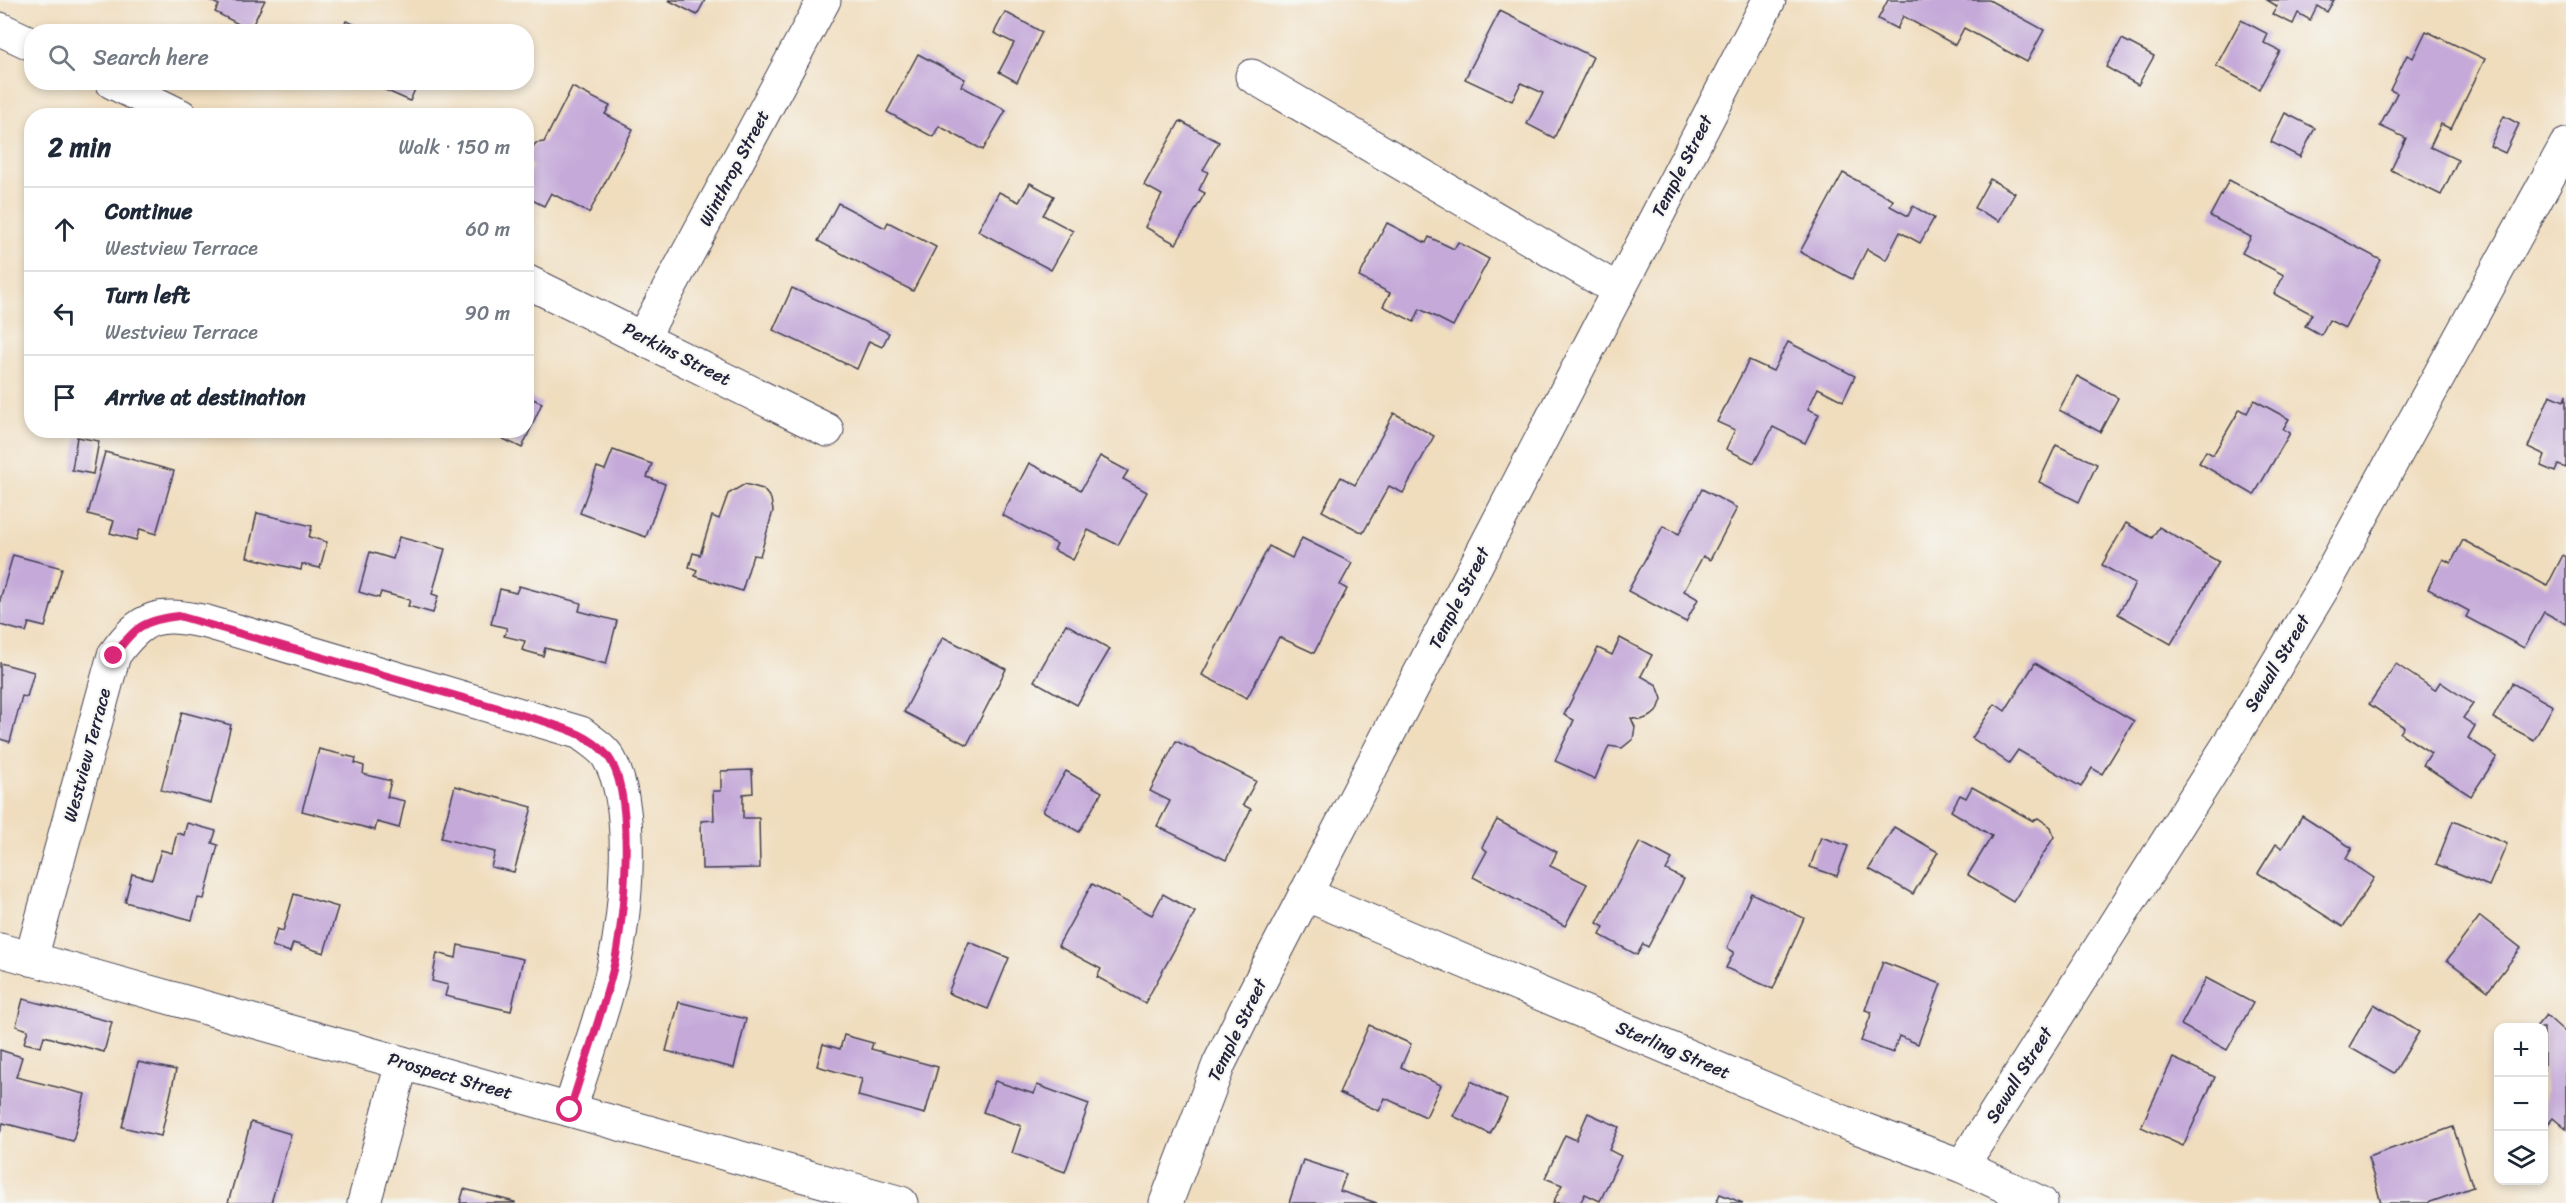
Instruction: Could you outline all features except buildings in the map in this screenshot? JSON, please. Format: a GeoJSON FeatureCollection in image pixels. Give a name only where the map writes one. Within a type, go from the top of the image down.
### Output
{"type":"FeatureCollection","features":[{"type":"Feature","properties":{"kind":"street","name":"Winthrop Street"},"geometry":{"type":"LineString","coordinates":[[643,337],[824,0]]}},
{"type":"Feature","properties":{"kind":"street","name":"Temple Street"},"geometry":{"type":"LineString","coordinates":[[1166,1203],[1219,1064],[1769,0]]}},
{"type":"Feature","properties":{"kind":"street"},"geometry":{"type":"LineString","coordinates":[[0,29],[24,40]]}},
{"type":"Feature","properties":{"kind":"street"},"geometry":{"type":"LineString","coordinates":[[1252,76],[1618,290]]}},
{"type":"Feature","properties":{"kind":"street"},"geometry":{"type":"LineString","coordinates":[[128,90],[165,108]]}},
{"type":"Feature","properties":{"kind":"street","name":"Sewall Street"},"geometry":{"type":"LineString","coordinates":[[1962,1166],[2229,744],[2322,589],[2566,145]]}},
{"type":"Feature","properties":{"kind":"street","name":"Perkins Street"},"geometry":{"type":"LineString","coordinates":[[534,285],[827,430]]}},
{"type":"Feature","properties":{"kind":"street","name":"Westview Terrace"},"geometry":{"type":"LineString","coordinates":[[32,958],[114,656],[129,634],[151,619],[179,616],[207,622],[581,733],[608,755],[622,787],[626,844],[622,905],[613,969],[570,1110]]}},
{"type":"Feature","properties":{"kind":"street","name":"Sterling Street"},"geometry":{"type":"LineString","coordinates":[[1305,894],[1846,1123],[1962,1166],[2041,1203]]}},
{"type":"Feature","properties":{"kind":"street","name":"Prospect Street"},"geometry":{"type":"LineString","coordinates":[[0,950],[901,1203]]}},
{"type":"Feature","properties":{"kind":"street"},"geometry":{"type":"LineString","coordinates":[[364,1203],[402,1063]]}},
{"type":"Feature","properties":{"kind":"route"},"geometry":{"type":"LineString","coordinates":[[114,656],[129,634],[151,619],[179,616],[207,622],[581,733],[608,755],[622,787],[626,844],[622,905],[613,969],[570,1110]]}}]}
